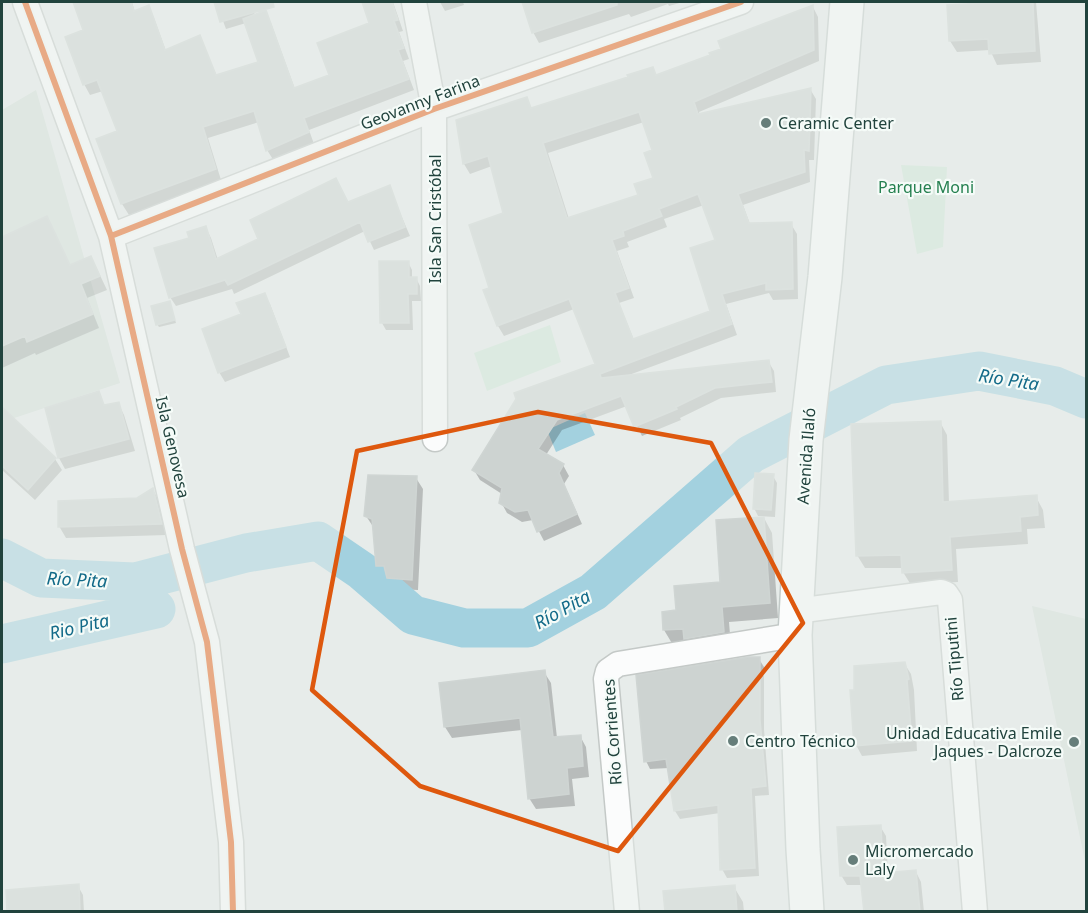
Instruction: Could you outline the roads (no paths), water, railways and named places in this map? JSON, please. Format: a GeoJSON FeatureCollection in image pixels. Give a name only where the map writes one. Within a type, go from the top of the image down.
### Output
{"type":"FeatureCollection","features":[{"type":"Feature","properties":{"kind":"main road","name":"Avenida Ilaló"},"geometry":{"type":"LineString","coordinates":[[807,912],[802,849],[796,623],[806,441],[825,277],[847,2]]}},
{"type":"Feature","properties":{"kind":"street","name":"Isla Genovesa"},"geometry":{"type":"LineString","coordinates":[[25,2],[111,236],[182,549],[207,642],[231,842],[232,912]]}},
{"type":"Feature","properties":{"kind":"street","name":"Isla San Cristóbal"},"geometry":{"type":"LineString","coordinates":[[414,2],[434,109],[435,439]]}},
{"type":"Feature","properties":{"kind":"street","name":"Geovanny Farina"},"geometry":{"type":"LineString","coordinates":[[111,236],[434,109],[741,2]]}},
{"type":"Feature","properties":{"kind":"street","name":"Río Tiputini"},"geometry":{"type":"LineString","coordinates":[[796,623],[941,592],[946,594],[950,600],[975,912]]}},
{"type":"Feature","properties":{"kind":"street","name":"Río Corrientes"},"geometry":{"type":"LineString","coordinates":[[627,912],[606,679],[608,671],[618,664],[796,623]]}},
{"type":"Feature","properties":{"kind":"water"},"geometry":{"type":"Polygon","coordinates":[[[585,413],[595,435],[556,452],[547,430],[585,413]]]}},
{"type":"Feature","properties":{"kind":"waterway","name":"Río Pita"},"geometry":{"type":"LineString","coordinates":[[2,558],[41,578],[135,582],[246,553],[318,541],[362,571],[413,615],[464,628],[528,628],[593,592],[751,454],[886,385],[979,371],[1055,386],[1086,399]]}},
{"type":"Feature","properties":{"kind":"waterway","name":"Rio Pita"},"geometry":{"type":"LineString","coordinates":[[2,644],[156,609]]}},
{"type":"Feature","properties":{"kind":"place","name":"Ceramic Center"},"geometry":{"type":"Point","coordinates":[766,123]}},
{"type":"Feature","properties":{"kind":"place","name":"Centro Técnico"},"geometry":{"type":"Point","coordinates":[733,741]}},
{"type":"Feature","properties":{"kind":"place","name":"Unidad Educativa Emile Jaques - Dalcroze"},"geometry":{"type":"Point","coordinates":[1074,742]}},
{"type":"Feature","properties":{"kind":"place","name":"Micromercado Laly"},"geometry":{"type":"Point","coordinates":[853,860]}},
{"type":"Feature","properties":{"kind":"park label","name":"Parque Moni"},"geometry":{"type":"Point","coordinates":[926,187]}}]}
